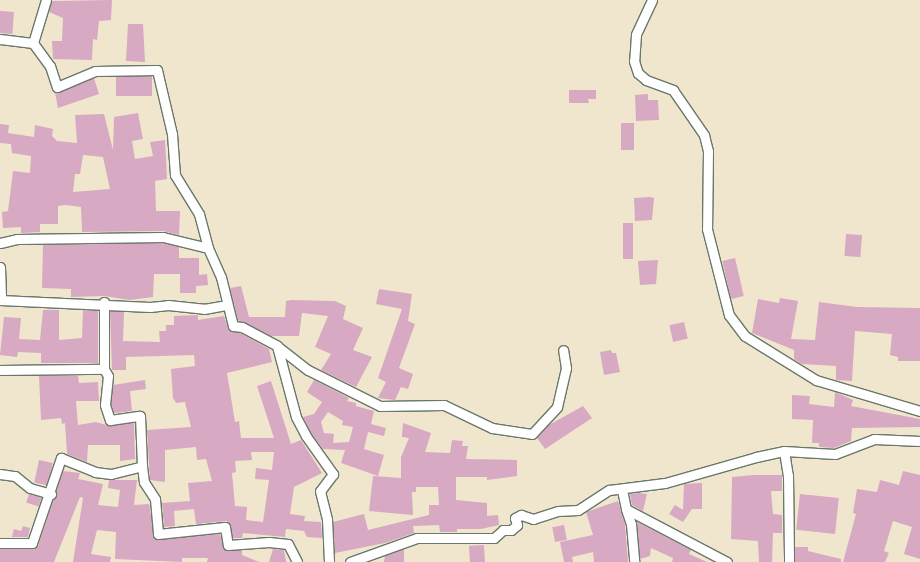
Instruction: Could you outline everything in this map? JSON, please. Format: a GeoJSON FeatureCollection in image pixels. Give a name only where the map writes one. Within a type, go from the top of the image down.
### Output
{"type":"FeatureCollection","features":[{"type":"Feature","properties":{"kind":"street"},"geometry":{"type":"LineString","coordinates":[[33,43],[46,0]]}},
{"type":"Feature","properties":{"kind":"street"},"geometry":{"type":"LineString","coordinates":[[652,0],[636,35],[634,61],[638,73],[646,80],[673,90],[704,135],[708,151],[707,229],[729,315],[745,336],[816,380],[920,411]]}},
{"type":"Feature","properties":{"kind":"street"},"geometry":{"type":"LineString","coordinates":[[0,38],[33,43],[50,66],[57,87],[95,72],[122,68],[157,70],[172,134],[175,175],[199,214],[208,248],[221,277],[226,305],[233,326],[242,327],[277,346],[308,370],[380,406],[444,405],[492,428],[532,434],[557,408],[566,368],[563,350]]}},
{"type":"Feature","properties":{"kind":"street"},"geometry":{"type":"LineString","coordinates":[[0,243],[17,239],[163,237],[208,248]]}},
{"type":"Feature","properties":{"kind":"street"},"geometry":{"type":"LineString","coordinates":[[0,267],[1,300],[104,302],[204,309],[226,305]]}},
{"type":"Feature","properties":{"kind":"street"},"geometry":{"type":"LineString","coordinates":[[104,302],[104,369],[108,376],[105,406],[110,420],[140,416],[144,482],[155,499],[158,534],[225,527],[228,545],[270,542],[288,544],[297,562]]}},
{"type":"Feature","properties":{"kind":"street"},"geometry":{"type":"LineString","coordinates":[[277,346],[296,416],[306,436],[334,474],[320,491],[327,520],[329,562]]}},
{"type":"Feature","properties":{"kind":"street"},"geometry":{"type":"LineString","coordinates":[[0,370],[104,369]]}},
{"type":"Feature","properties":{"kind":"street"},"geometry":{"type":"LineString","coordinates":[[350,562],[417,538],[494,538],[503,530],[511,530],[517,525],[515,518],[521,515],[533,519],[558,511],[578,510],[609,490],[622,490],[665,483],[784,451],[835,454],[874,439],[920,441]]}},
{"type":"Feature","properties":{"kind":"street"},"geometry":{"type":"LineString","coordinates":[[784,451],[788,475],[789,562]]}},
{"type":"Feature","properties":{"kind":"street"},"geometry":{"type":"LineString","coordinates":[[0,543],[32,543],[38,521],[51,494],[61,458],[94,472],[111,474],[142,466]]}},
{"type":"Feature","properties":{"kind":"street"},"geometry":{"type":"LineString","coordinates":[[0,474],[16,476],[30,488],[51,494]]}},
{"type":"Feature","properties":{"kind":"street"},"geometry":{"type":"LineString","coordinates":[[622,490],[631,524],[634,562]]}},
{"type":"Feature","properties":{"kind":"street"},"geometry":{"type":"LineString","coordinates":[[626,508],[727,562]]}},
{"type":"Feature","properties":{"kind":"building"},"geometry":{"type":"Polygon","coordinates":[[[112,0],[111,20],[99,21],[97,40],[93,39],[92,60],[53,59],[52,41],[62,41],[63,18],[49,12],[52,1],[112,0]]]}},
{"type":"Feature","properties":{"kind":"building"},"geometry":{"type":"Polygon","coordinates":[[[0,11],[14,12],[12,34],[0,33],[0,11]]]}},
{"type":"Feature","properties":{"kind":"building"},"geometry":{"type":"Polygon","coordinates":[[[128,24],[143,24],[145,62],[126,61],[128,24]]]}},
{"type":"Feature","properties":{"kind":"building"},"geometry":{"type":"Polygon","coordinates":[[[116,76],[152,76],[152,96],[116,96],[116,76]]]}},
{"type":"Feature","properties":{"kind":"building"},"geometry":{"type":"Polygon","coordinates":[[[94,78],[99,94],[58,108],[55,93],[94,78]]]}},
{"type":"Feature","properties":{"kind":"building"},"geometry":{"type":"Polygon","coordinates":[[[569,90],[596,90],[596,99],[588,99],[589,103],[569,103],[569,90]]]}},
{"type":"Feature","properties":{"kind":"building"},"geometry":{"type":"Polygon","coordinates":[[[648,94],[648,100],[658,100],[659,120],[636,121],[635,95],[648,94]]]}},
{"type":"Feature","properties":{"kind":"building"},"geometry":{"type":"Polygon","coordinates":[[[138,113],[143,139],[132,141],[135,159],[153,156],[150,142],[165,140],[167,179],[155,181],[156,211],[180,211],[179,235],[163,231],[82,232],[81,207],[66,205],[58,206],[58,224],[40,224],[40,232],[21,233],[21,227],[3,228],[2,212],[8,211],[13,171],[30,173],[31,156],[12,153],[11,144],[0,143],[0,124],[9,125],[8,133],[34,137],[35,125],[53,129],[52,136],[57,141],[77,143],[75,115],[104,114],[113,150],[114,117],[138,113]],[[83,155],[80,174],[75,174],[73,192],[110,189],[103,157],[83,155]]]}},
{"type":"Feature","properties":{"kind":"building"},"geometry":{"type":"Polygon","coordinates":[[[621,123],[634,123],[634,150],[621,150],[621,123]]]}},
{"type":"Feature","properties":{"kind":"building"},"geometry":{"type":"Polygon","coordinates":[[[634,198],[654,198],[652,220],[635,221],[634,198]]]}},
{"type":"Feature","properties":{"kind":"building"},"geometry":{"type":"Polygon","coordinates":[[[623,223],[633,223],[633,259],[623,259],[623,223]]]}},
{"type":"Feature","properties":{"kind":"building"},"geometry":{"type":"Polygon","coordinates":[[[846,234],[862,235],[860,257],[844,256],[846,234]]]}},
{"type":"Feature","properties":{"kind":"building"},"geometry":{"type":"Polygon","coordinates":[[[162,243],[179,247],[179,258],[199,258],[199,275],[207,274],[208,285],[196,286],[196,293],[180,293],[180,274],[154,274],[153,297],[130,300],[104,296],[71,297],[71,289],[42,288],[43,245],[162,243]]]}},
{"type":"Feature","properties":{"kind":"building"},"geometry":{"type":"Polygon","coordinates":[[[735,258],[744,296],[731,299],[722,261],[735,258]]]}},
{"type":"Feature","properties":{"kind":"building"},"geometry":{"type":"Polygon","coordinates":[[[658,260],[656,284],[640,285],[638,261],[658,260]]]}},
{"type":"Feature","properties":{"kind":"building"},"geometry":{"type":"Polygon","coordinates":[[[241,286],[249,317],[285,317],[286,301],[291,300],[335,301],[346,306],[343,319],[363,328],[353,350],[372,357],[356,387],[321,370],[331,354],[315,347],[328,316],[302,313],[299,336],[271,336],[238,320],[230,288],[241,286]]]}},
{"type":"Feature","properties":{"kind":"building"},"geometry":{"type":"Polygon","coordinates":[[[379,289],[412,294],[408,321],[415,324],[399,368],[413,374],[408,389],[401,387],[395,400],[378,398],[386,382],[378,378],[402,309],[376,304],[379,289]]]}},
{"type":"Feature","properties":{"kind":"building"},"geometry":{"type":"Polygon","coordinates":[[[780,298],[798,301],[791,339],[815,340],[819,302],[857,307],[920,308],[920,361],[898,361],[898,357],[890,355],[892,334],[855,331],[852,381],[836,380],[836,366],[802,364],[794,359],[794,350],[752,333],[758,299],[779,303],[780,298]]]}},
{"type":"Feature","properties":{"kind":"building"},"geometry":{"type":"Polygon","coordinates":[[[43,310],[59,310],[59,340],[82,338],[83,310],[98,311],[98,363],[41,363],[41,353],[18,352],[17,357],[0,355],[4,317],[21,318],[19,339],[40,340],[43,310]]]}},
{"type":"Feature","properties":{"kind":"building"},"geometry":{"type":"Polygon","coordinates":[[[110,311],[124,312],[123,341],[160,342],[159,331],[166,331],[166,325],[174,325],[174,316],[198,315],[198,320],[224,316],[229,331],[240,333],[269,349],[272,362],[227,373],[235,422],[239,421],[241,438],[274,438],[257,386],[271,381],[291,444],[301,440],[322,473],[294,487],[290,514],[305,516],[304,521],[321,522],[322,538],[307,537],[304,531],[286,529],[285,537],[243,533],[242,538],[233,538],[227,521],[196,524],[194,509],[174,511],[175,526],[164,527],[162,503],[190,501],[188,483],[212,481],[206,459],[197,460],[196,447],[165,450],[165,482],[150,480],[147,430],[191,427],[185,402],[176,403],[173,398],[171,369],[195,366],[194,355],[126,357],[126,370],[112,370],[110,311]],[[251,452],[252,460],[235,461],[236,472],[232,473],[235,506],[247,507],[246,520],[263,522],[269,480],[255,479],[256,468],[272,470],[274,452],[251,452]]]}},
{"type":"Feature","properties":{"kind":"building"},"geometry":{"type":"Polygon","coordinates":[[[684,322],[688,339],[673,342],[669,325],[684,322]]]}},
{"type":"Feature","properties":{"kind":"building"},"geometry":{"type":"Polygon","coordinates":[[[611,350],[612,353],[616,353],[620,372],[604,375],[600,352],[611,350]]]}},
{"type":"Feature","properties":{"kind":"building"},"geometry":{"type":"Polygon","coordinates":[[[39,376],[78,376],[79,383],[98,382],[99,401],[76,401],[78,425],[96,422],[110,426],[134,423],[135,459],[120,461],[120,445],[88,445],[87,462],[67,454],[65,423],[62,424],[61,418],[41,420],[39,376]]]}},
{"type":"Feature","properties":{"kind":"building"},"geometry":{"type":"Polygon","coordinates":[[[145,380],[146,389],[130,391],[132,411],[114,413],[111,404],[113,385],[145,380]]]}},
{"type":"Feature","properties":{"kind":"building"},"geometry":{"type":"Polygon","coordinates":[[[314,380],[349,398],[347,401],[356,403],[356,406],[374,411],[371,424],[386,428],[384,436],[368,432],[364,449],[384,455],[378,476],[341,463],[345,450],[323,449],[311,433],[303,417],[314,414],[322,402],[307,392],[314,380]],[[328,412],[321,422],[324,433],[334,434],[333,443],[349,442],[353,427],[342,425],[343,421],[328,412]]]}},
{"type":"Feature","properties":{"kind":"building"},"geometry":{"type":"Polygon","coordinates":[[[835,392],[853,400],[851,406],[920,419],[920,427],[852,428],[851,441],[834,448],[819,447],[819,443],[812,443],[813,420],[792,419],[792,395],[810,396],[809,404],[834,407],[835,392]]]}},
{"type":"Feature","properties":{"kind":"building"},"geometry":{"type":"Polygon","coordinates":[[[583,406],[592,418],[545,449],[537,438],[549,425],[583,406]]]}},
{"type":"Feature","properties":{"kind":"building"},"geometry":{"type":"Polygon","coordinates":[[[403,423],[431,433],[425,452],[450,453],[452,440],[463,441],[462,446],[468,446],[466,459],[517,460],[517,476],[487,480],[487,477],[456,477],[456,500],[487,503],[487,516],[498,515],[499,525],[481,529],[457,529],[457,532],[440,532],[439,525],[413,526],[414,533],[385,543],[335,553],[333,522],[364,514],[368,530],[429,515],[429,505],[439,505],[438,487],[416,487],[416,492],[412,492],[413,515],[369,511],[373,476],[401,478],[401,457],[409,438],[402,437],[403,423]]]}},
{"type":"Feature","properties":{"kind":"building"},"geometry":{"type":"Polygon","coordinates":[[[39,460],[53,463],[48,485],[34,482],[39,460]]]}},
{"type":"Feature","properties":{"kind":"building"},"geometry":{"type":"Polygon","coordinates":[[[63,471],[80,473],[78,479],[103,484],[98,505],[118,507],[120,490],[108,488],[109,480],[137,480],[134,505],[149,504],[155,539],[220,534],[225,550],[242,550],[242,555],[259,562],[207,562],[208,558],[182,558],[182,562],[115,559],[116,532],[97,530],[91,554],[111,557],[110,562],[73,562],[83,498],[80,497],[54,562],[0,562],[0,549],[32,549],[38,546],[63,471]]]}},
{"type":"Feature","properties":{"kind":"building"},"geometry":{"type":"Polygon","coordinates":[[[903,471],[920,475],[920,559],[904,554],[912,527],[893,521],[884,551],[889,553],[885,562],[843,562],[856,514],[853,513],[857,489],[877,492],[880,480],[899,485],[903,471]]]}},
{"type":"Feature","properties":{"kind":"building"},"geometry":{"type":"Polygon","coordinates":[[[782,475],[782,491],[771,491],[773,514],[782,515],[782,533],[773,533],[772,562],[759,562],[758,541],[731,539],[732,477],[782,475]]]}},
{"type":"Feature","properties":{"kind":"building"},"geometry":{"type":"Polygon","coordinates":[[[702,483],[702,509],[692,509],[683,522],[669,514],[675,505],[683,510],[684,484],[702,483]]]}},
{"type":"Feature","properties":{"kind":"building"},"geometry":{"type":"Polygon","coordinates":[[[29,494],[41,498],[39,507],[26,503],[29,494]]]}},
{"type":"Feature","properties":{"kind":"building"},"geometry":{"type":"Polygon","coordinates":[[[630,494],[647,494],[643,511],[632,505],[630,494]]]}},
{"type":"Feature","properties":{"kind":"building"},"geometry":{"type":"Polygon","coordinates":[[[800,494],[839,498],[835,534],[796,530],[800,494]]]}},
{"type":"Feature","properties":{"kind":"building"},"geometry":{"type":"Polygon","coordinates":[[[618,501],[625,525],[628,562],[594,562],[593,552],[572,557],[573,562],[564,562],[560,542],[593,535],[586,512],[618,501]]]}},
{"type":"Feature","properties":{"kind":"building"},"geometry":{"type":"Polygon","coordinates":[[[637,522],[691,550],[689,554],[707,562],[672,562],[673,558],[651,548],[650,556],[640,559],[637,522]]]}},
{"type":"Feature","properties":{"kind":"building"},"geometry":{"type":"Polygon","coordinates":[[[564,525],[567,540],[555,542],[552,527],[564,525]]]}},
{"type":"Feature","properties":{"kind":"building"},"geometry":{"type":"Polygon","coordinates":[[[23,526],[30,528],[28,537],[12,537],[14,529],[21,531],[23,526]]]}},
{"type":"Feature","properties":{"kind":"building"},"geometry":{"type":"Polygon","coordinates":[[[484,545],[485,562],[470,562],[469,546],[484,545]]]}},
{"type":"Feature","properties":{"kind":"building"},"geometry":{"type":"Polygon","coordinates":[[[795,547],[808,547],[808,551],[841,559],[841,562],[795,562],[795,547]]]}},
{"type":"Feature","properties":{"kind":"building"},"geometry":{"type":"Polygon","coordinates":[[[273,549],[284,550],[286,562],[269,562],[273,549]]]}},
{"type":"Feature","properties":{"kind":"building"},"geometry":{"type":"Polygon","coordinates":[[[404,549],[404,562],[384,562],[385,556],[404,549]]]}}]}
